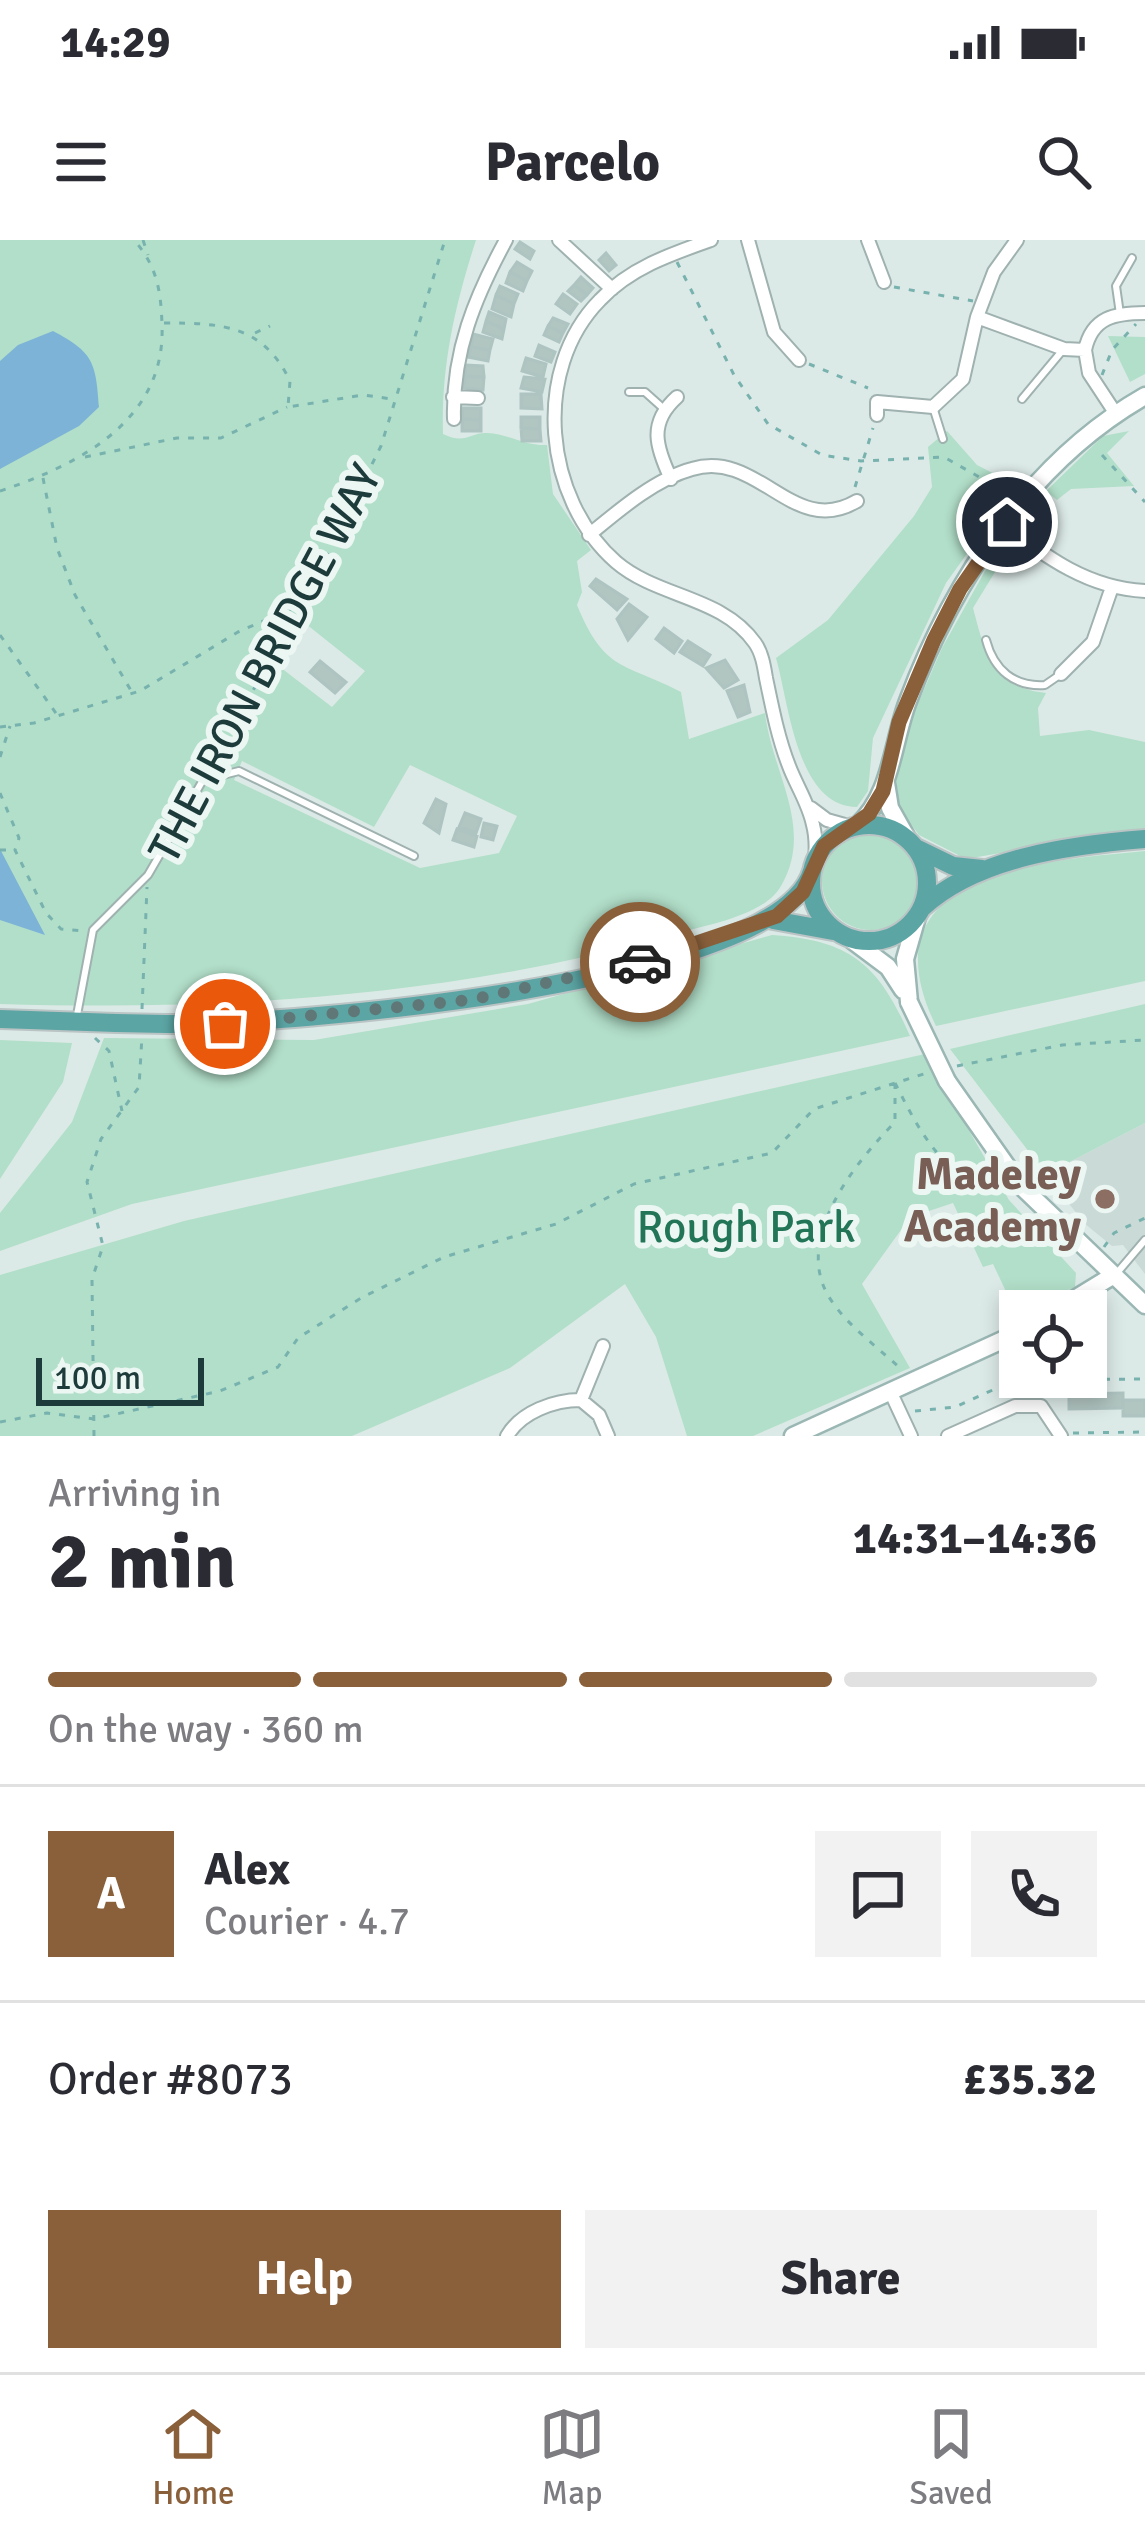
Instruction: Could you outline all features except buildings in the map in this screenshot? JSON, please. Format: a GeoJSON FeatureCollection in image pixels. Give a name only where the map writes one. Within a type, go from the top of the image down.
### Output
{"type":"FeatureCollection","features":[{"type":"Feature","properties":{"kind":"main road"},"geometry":{"type":"LineString","coordinates":[[0,1019],[166,1024],[299,1021],[470,1000],[659,957],[768,921],[798,900],[824,846],[855,827],[874,808],[912,688],[960,589],[1004,525],[1059,457],[1145,396]]}},
{"type":"Feature","properties":{"kind":"main road"},"geometry":{"type":"LineString","coordinates":[[886,782],[890,808],[927,875],[905,959],[909,1002]]}},
{"type":"Feature","properties":{"kind":"main road"},"geometry":{"type":"LineString","coordinates":[[855,827],[876,825],[953,866],[987,869]]}},
{"type":"Feature","properties":{"kind":"main road"},"geometry":{"type":"LineString","coordinates":[[768,921],[797,921],[845,936],[888,939],[953,883],[987,869],[1145,839]]}},
{"type":"Feature","properties":{"kind":"main road"},"geometry":{"type":"LineString","coordinates":[[813,866],[814,905],[845,936],[888,967],[1020,1185],[1145,1305]]}},
{"type":"Feature","properties":{"kind":"main road"},"geometry":{"type":"LineString","coordinates":[[1089,1290],[1114,1275]]}},
{"type":"Feature","properties":{"kind":"main road"},"geometry":{"type":"LineString","coordinates":[[793,1436],[998,1343]]}},
{"type":"Feature","properties":{"kind":"street"},"geometry":{"type":"LineString","coordinates":[[454,419],[453,397],[474,296],[506,240]]}},
{"type":"Feature","properties":{"kind":"street"},"geometry":{"type":"LineString","coordinates":[[559,240],[612,289]]}},
{"type":"Feature","properties":{"kind":"street"},"geometry":{"type":"LineString","coordinates":[[711,240],[670,254],[612,289],[577,330],[557,373],[559,457],[567,493],[589,535],[629,573],[727,614],[757,646],[787,763],[814,831],[813,866]]}},
{"type":"Feature","properties":{"kind":"street"},"geometry":{"type":"LineString","coordinates":[[748,240],[774,332],[799,360]]}},
{"type":"Feature","properties":{"kind":"street"},"geometry":{"type":"LineString","coordinates":[[868,240],[884,283]]}},
{"type":"Feature","properties":{"kind":"street"},"geometry":{"type":"LineString","coordinates":[[868,388],[877,408],[933,407],[963,380],[979,310],[1017,240]]}},
{"type":"Feature","properties":{"kind":"street"},"geometry":{"type":"LineString","coordinates":[[979,310],[1064,349],[1085,350]]}},
{"type":"Feature","properties":{"kind":"street"},"geometry":{"type":"LineString","coordinates":[[1116,414],[1089,373],[1085,350],[1094,327],[1120,314],[1145,314]]}},
{"type":"Feature","properties":{"kind":"street"},"geometry":{"type":"LineString","coordinates":[[453,397],[478,398]]}},
{"type":"Feature","properties":{"kind":"street"},"geometry":{"type":"LineString","coordinates":[[671,478],[657,449],[656,428],[664,409],[677,397]]}},
{"type":"Feature","properties":{"kind":"street"},"geometry":{"type":"LineString","coordinates":[[589,535],[671,478],[716,466],[739,469],[805,510],[826,514],[857,501]]}},
{"type":"Feature","properties":{"kind":"street"},"geometry":{"type":"LineString","coordinates":[[1004,525],[1054,563],[1112,587],[1145,591]]}},
{"type":"Feature","properties":{"kind":"street"},"geometry":{"type":"LineString","coordinates":[[1061,674],[1093,642],[1112,587]]}},
{"type":"Feature","properties":{"kind":"street"},"geometry":{"type":"LineString","coordinates":[[802,797],[820,816],[855,827]]}},
{"type":"Feature","properties":{"kind":"street"},"geometry":{"type":"LineString","coordinates":[[581,1400],[603,1346]]}},
{"type":"Feature","properties":{"kind":"street"},"geometry":{"type":"LineString","coordinates":[[891,1393],[911,1436]]}},
{"type":"Feature","properties":{"kind":"street"},"geometry":{"type":"LineString","coordinates":[[507,1436],[516,1421],[563,1400],[581,1400],[599,1415],[608,1436]]}},
{"type":"Feature","properties":{"kind":"street"},"geometry":{"type":"LineString","coordinates":[[948,1436],[1026,1403],[1041,1406],[1060,1435]]}},
{"type":"Feature","properties":{"kind":"lane"},"geometry":{"type":"LineString","coordinates":[[1120,314],[1116,286],[1132,258]]}},
{"type":"Feature","properties":{"kind":"lane"},"geometry":{"type":"LineString","coordinates":[[1022,399],[1064,349]]}},
{"type":"Feature","properties":{"kind":"lane"},"geometry":{"type":"LineString","coordinates":[[629,392],[645,392],[664,409]]}},
{"type":"Feature","properties":{"kind":"lane"},"geometry":{"type":"LineString","coordinates":[[933,407],[943,439]]}},
{"type":"Feature","properties":{"kind":"lane"},"geometry":{"type":"LineString","coordinates":[[986,640],[995,662],[1017,682],[1046,685],[1061,674]]}},
{"type":"Feature","properties":{"kind":"lane"},"geometry":{"type":"LineString","coordinates":[[203,780],[239,771],[414,856]]}},
{"type":"Feature","properties":{"kind":"lane","name":"THE IRON BRIDGE WAY"},"geometry":{"type":"LineString","coordinates":[[148,875],[203,780]]}},
{"type":"Feature","properties":{"kind":"lane"},"geometry":{"type":"LineString","coordinates":[[76,1021],[93,930],[148,875]]}},
{"type":"Feature","properties":{"kind":"lane"},"geometry":{"type":"LineString","coordinates":[[1114,1275],[1145,1240]]}},
{"type":"Feature","properties":{"kind":"path"},"geometry":{"type":"LineString","coordinates":[[134,240],[149,257]]}},
{"type":"Feature","properties":{"kind":"path"},"geometry":{"type":"LineString","coordinates":[[84,457],[131,419],[157,360],[162,301],[143,240]]}},
{"type":"Feature","properties":{"kind":"path","name":"THE IRON BRIDGE WAY"},"geometry":{"type":"LineString","coordinates":[[203,780],[302,604],[381,446],[445,240]]}},
{"type":"Feature","properties":{"kind":"path"},"geometry":{"type":"LineString","coordinates":[[670,254],[681,266],[734,375],[768,424],[822,455],[861,461],[944,457],[1010,494]]}},
{"type":"Feature","properties":{"kind":"path"},"geometry":{"type":"LineString","coordinates":[[884,283],[979,310]]}},
{"type":"Feature","properties":{"kind":"path"},"geometry":{"type":"LineString","coordinates":[[1101,377],[1112,350],[1145,314]]}},
{"type":"Feature","properties":{"kind":"path"},"geometry":{"type":"LineString","coordinates":[[162,323],[227,326],[254,334],[290,381],[288,407]]}},
{"type":"Feature","properties":{"kind":"path"},"geometry":{"type":"LineString","coordinates":[[254,334],[270,326]]}},
{"type":"Feature","properties":{"kind":"path"},"geometry":{"type":"LineString","coordinates":[[799,360],[868,388]]}},
{"type":"Feature","properties":{"kind":"path"},"geometry":{"type":"LineString","coordinates":[[0,491],[84,457],[177,438],[220,438],[279,406],[363,395],[396,399]]}},
{"type":"Feature","properties":{"kind":"path"},"geometry":{"type":"LineString","coordinates":[[857,501],[854,482],[877,408]]}},
{"type":"Feature","properties":{"kind":"path"},"geometry":{"type":"LineString","coordinates":[[1102,454],[1145,502]]}},
{"type":"Feature","properties":{"kind":"path"},"geometry":{"type":"LineString","coordinates":[[43,476],[57,548],[75,595],[134,694]]}},
{"type":"Feature","properties":{"kind":"path"},"geometry":{"type":"LineString","coordinates":[[0,727],[134,694],[238,632],[302,604]]}},
{"type":"Feature","properties":{"kind":"path"},"geometry":{"type":"LineString","coordinates":[[0,635],[58,716]]}},
{"type":"Feature","properties":{"kind":"path"},"geometry":{"type":"LineString","coordinates":[[0,757],[11,724]]}},
{"type":"Feature","properties":{"kind":"path"},"geometry":{"type":"LineString","coordinates":[[0,793],[19,838],[15,850],[54,924],[71,933],[93,930]]}},
{"type":"Feature","properties":{"kind":"path"},"geometry":{"type":"LineString","coordinates":[[3,850],[15,850]]}},
{"type":"Feature","properties":{"kind":"path","name":"THE IRON BRIDGE WAY"},"geometry":{"type":"LineString","coordinates":[[94,1436],[92,1279],[103,1246],[87,1182],[101,1139],[139,1087],[148,875]]}},
{"type":"Feature","properties":{"kind":"path"},"geometry":{"type":"LineString","coordinates":[[76,1021],[109,1051],[122,1111]]}},
{"type":"Feature","properties":{"kind":"path"},"geometry":{"type":"LineString","coordinates":[[951,1073],[1062,1045],[1145,1040]]}},
{"type":"Feature","properties":{"kind":"path"},"geometry":{"type":"LineString","coordinates":[[0,1422],[47,1412],[94,1419],[220,1391],[278,1367],[298,1338],[444,1257],[556,1224],[634,1184],[772,1153],[814,1109],[906,1078]]}},
{"type":"Feature","properties":{"kind":"path"},"geometry":{"type":"LineString","coordinates":[[895,1081],[924,1138],[967,1181],[1003,1190],[1020,1185]]}},
{"type":"Feature","properties":{"kind":"path"},"geometry":{"type":"LineString","coordinates":[[895,1081],[895,1122],[870,1148],[831,1209],[817,1252],[826,1292],[848,1322],[915,1382]]}},
{"type":"Feature","properties":{"kind":"path"},"geometry":{"type":"LineString","coordinates":[[1096,1258],[1114,1233],[1145,1217]]}},
{"type":"Feature","properties":{"kind":"path"},"geometry":{"type":"LineString","coordinates":[[1107,1379],[1145,1379]]}},
{"type":"Feature","properties":{"kind":"path"},"geometry":{"type":"LineString","coordinates":[[902,1417],[926,1407],[955,1407],[999,1388]]}},
{"type":"Feature","properties":{"kind":"path"},"geometry":{"type":"LineString","coordinates":[[1024,1398],[1026,1403]]}},
{"type":"Feature","properties":{"kind":"path"},"geometry":{"type":"LineString","coordinates":[[1060,1435],[1145,1432]]}},
{"type":"Feature","properties":{"kind":"shaded area","name":"Madeley Academy"},"geometry":{"type":"Polygon","coordinates":[[[1145,1123],[1145,1274],[1123,1245],[1112,1246],[1084,1223],[1046,1174],[1145,1123]]]}},
{"type":"Feature","properties":{"kind":"green space"},"geometry":{"type":"Polygon","coordinates":[[[0,240],[476,240],[451,336],[443,434],[457,438],[495,434],[547,445],[553,494],[591,550],[577,561],[582,592],[577,605],[587,627],[618,663],[681,692],[689,739],[765,713],[793,822],[794,843],[781,886],[762,905],[718,923],[592,955],[424,985],[171,1005],[0,1004],[0,240]],[[301,620],[276,664],[332,707],[365,671],[301,620]],[[242,761],[234,780],[420,868],[499,853],[517,816],[410,765],[374,827],[242,761]]]}},
{"type":"Feature","properties":{"kind":"green space"},"geometry":{"type":"Polygon","coordinates":[[[1108,336],[1145,337],[1145,374],[1130,382],[1108,336]]]}},
{"type":"Feature","properties":{"kind":"green space"},"geometry":{"type":"Polygon","coordinates":[[[947,431],[977,465],[1016,485],[946,583],[873,738],[868,791],[857,807],[837,802],[808,772],[776,658],[828,620],[914,516],[932,487],[928,447],[947,431]]]}},
{"type":"Feature","properties":{"kind":"green space"},"geometry":{"type":"Polygon","coordinates":[[[1129,431],[1107,453],[1134,486],[1071,489],[1057,500],[1046,491],[1103,436],[1129,431]]]}},
{"type":"Feature","properties":{"kind":"green space"},"geometry":{"type":"Polygon","coordinates":[[[1014,541],[973,608],[987,654],[1013,684],[1046,693],[1038,708],[1040,736],[1089,730],[1145,742],[1145,828],[966,859],[919,835],[900,810],[896,779],[909,724],[942,648],[985,571],[1005,544],[1014,541]]]}},
{"type":"Feature","properties":{"kind":"green space"},"geometry":{"type":"Polygon","coordinates":[[[861,832],[881,832],[906,846],[917,862],[917,900],[906,916],[881,930],[861,930],[830,908],[822,891],[822,871],[844,840],[861,832]]]}},
{"type":"Feature","properties":{"kind":"green space"},"geometry":{"type":"Polygon","coordinates":[[[1145,851],[1145,981],[936,1026],[919,975],[922,936],[941,906],[972,885],[1012,870],[1145,851]]]}},
{"type":"Feature","properties":{"kind":"green space"},"geometry":{"type":"Polygon","coordinates":[[[772,935],[823,943],[859,961],[886,991],[910,1036],[132,1204],[0,1251],[0,1213],[72,1122],[104,1038],[314,1040],[528,1004],[772,935]]]}},
{"type":"Feature","properties":{"kind":"green space"},"geometry":{"type":"Polygon","coordinates":[[[1145,1004],[1145,1123],[1046,1174],[950,1049],[1145,1004]]]}},
{"type":"Feature","properties":{"kind":"green space"},"geometry":{"type":"Polygon","coordinates":[[[0,1040],[72,1043],[63,1082],[0,1179],[0,1040]]]}},
{"type":"Feature","properties":{"kind":"green space","name":"Rough Park"},"geometry":{"type":"Polygon","coordinates":[[[925,1054],[1009,1200],[1076,1273],[1075,1287],[1068,1290],[1005,1290],[993,1264],[983,1267],[953,1203],[923,1213],[919,1205],[862,1284],[910,1368],[753,1436],[687,1436],[656,1337],[625,1284],[510,1368],[352,1436],[0,1436],[0,1275],[184,1221],[925,1054]]]}},
{"type":"Feature","properties":{"kind":"water"},"geometry":{"type":"Polygon","coordinates":[[[53,331],[77,345],[90,360],[99,407],[79,426],[0,469],[0,361],[18,345],[53,331]]]}},
{"type":"Feature","properties":{"kind":"water"},"geometry":{"type":"Polygon","coordinates":[[[0,849],[45,935],[0,920],[0,849]]]}},
{"type":"Feature","properties":{"kind":"way so far"},"geometry":{"type":"LineString","coordinates":[[225,1024],[395,1012],[542,987],[640,962]]}},
{"type":"Feature","properties":{"kind":"place","name":"Madeley Academy"},"geometry":{"type":"Point","coordinates":[1105,1199]}},
{"type":"Feature","properties":{"kind":"route"},"geometry":{"type":"LineString","coordinates":[[640,962],[777,916],[803,892],[824,846],[869,814],[883,791],[899,722],[934,640],[960,589],[1007,522]]}}]}
